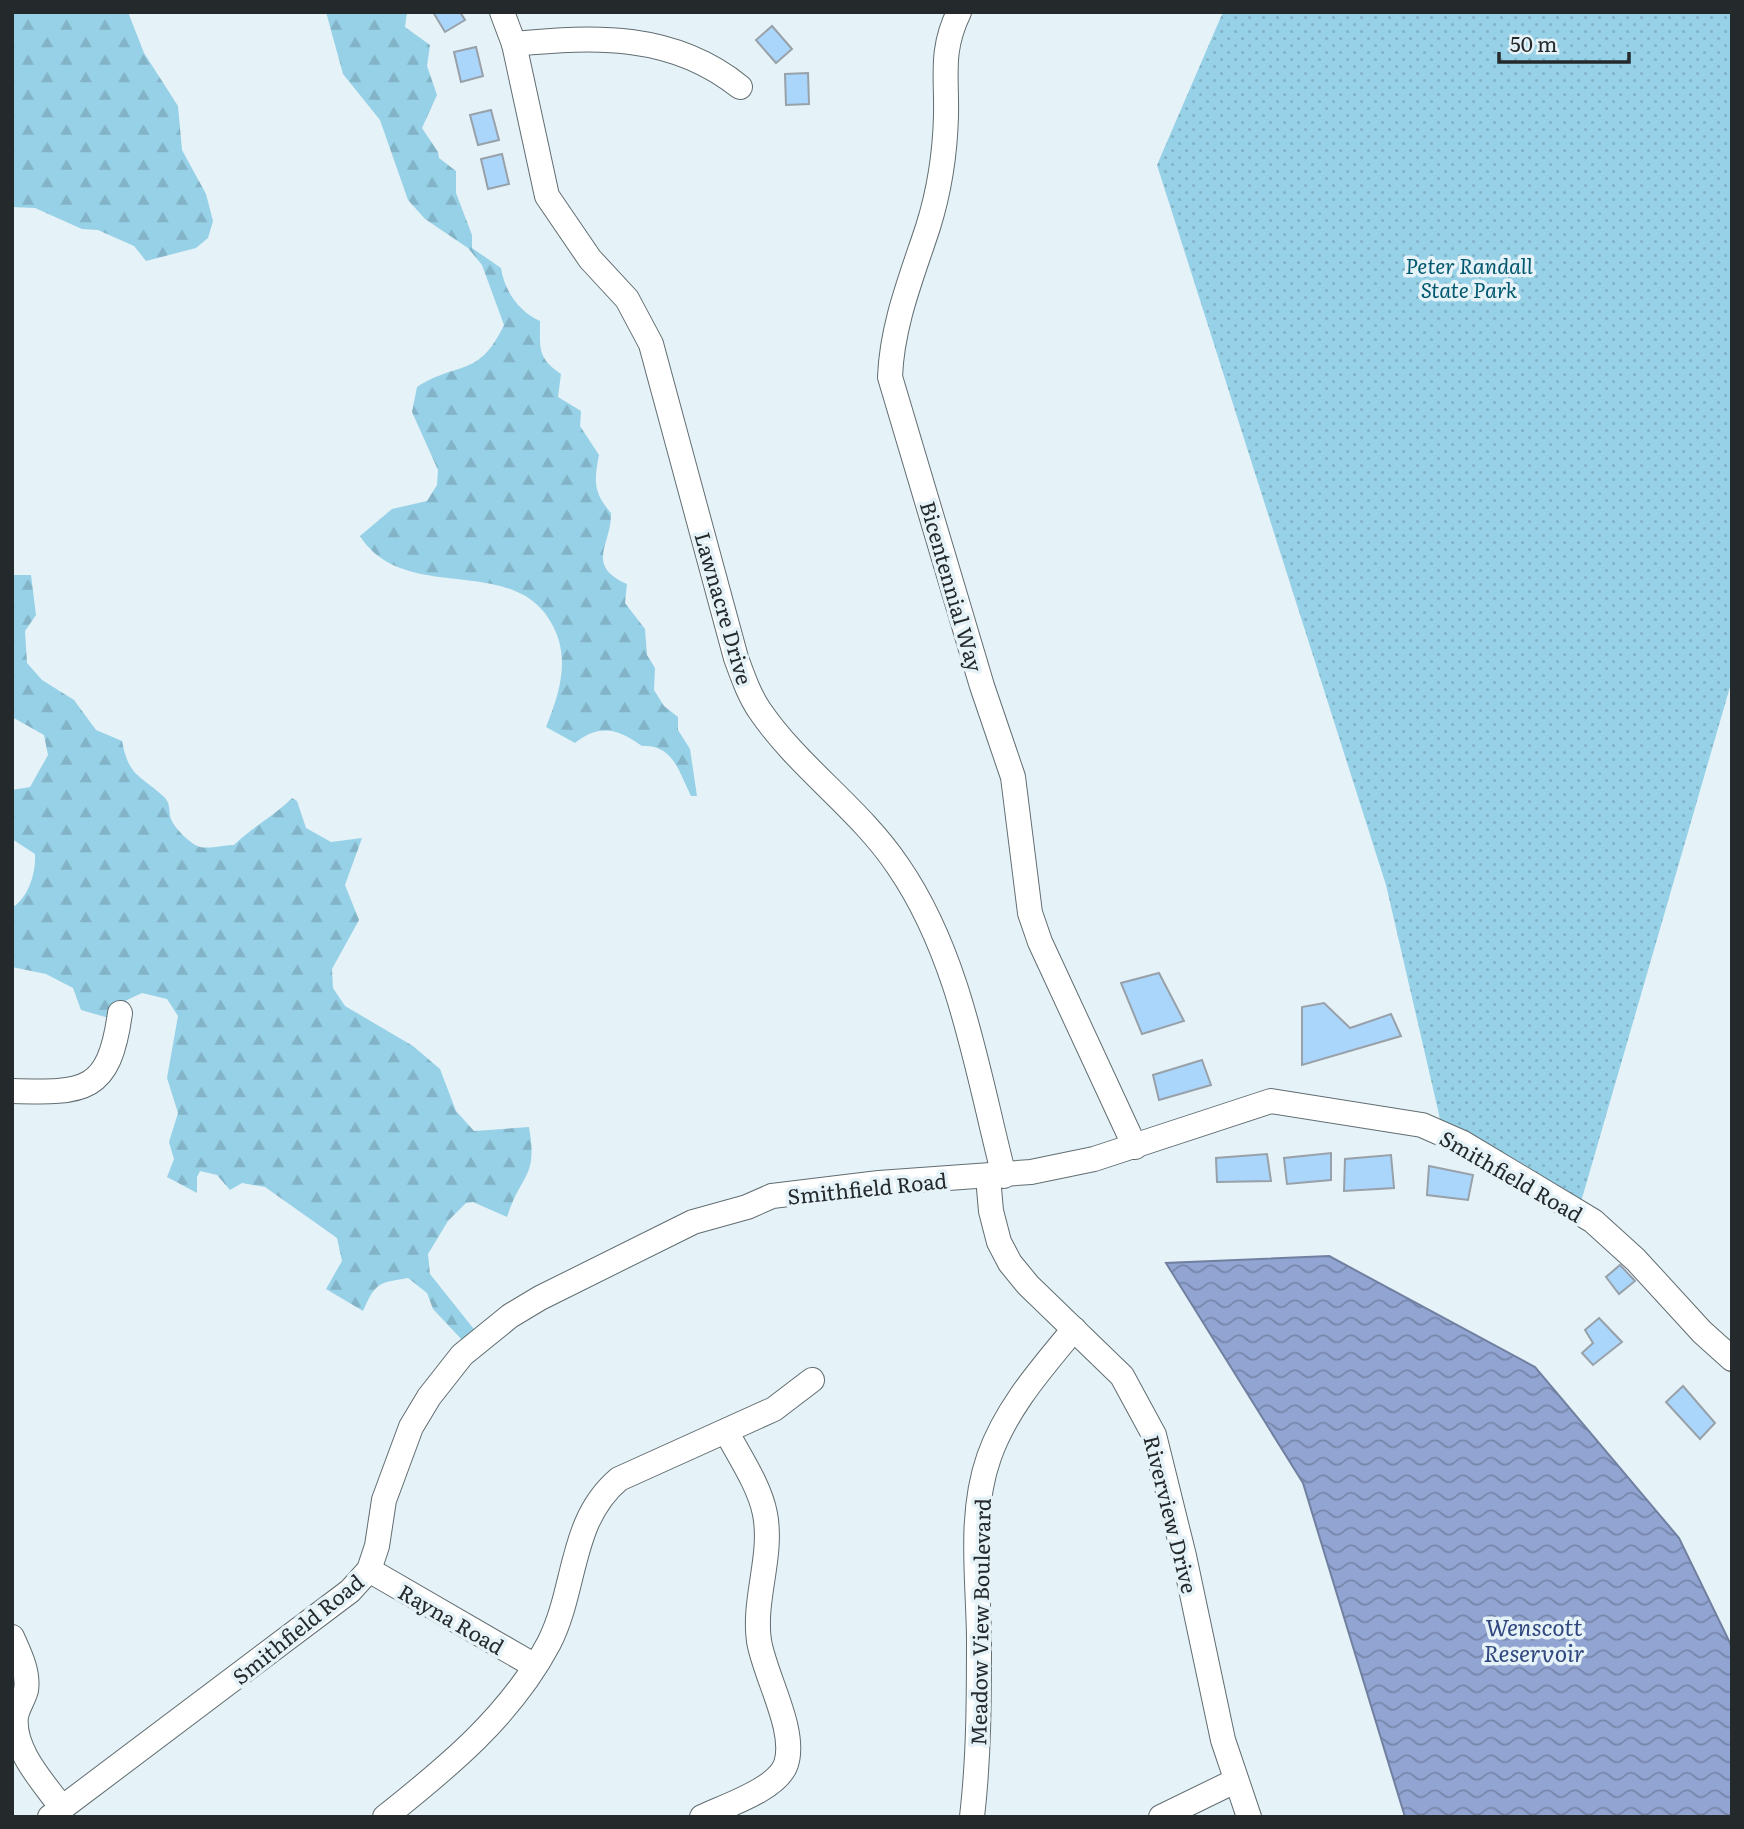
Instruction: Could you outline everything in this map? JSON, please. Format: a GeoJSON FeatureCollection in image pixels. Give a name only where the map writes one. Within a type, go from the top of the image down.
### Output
{"type":"FeatureCollection","features":[{"type":"Feature","properties":{"kind":"street","name":"Lawnacre Drive"},"geometry":{"type":"LineString","coordinates":[[502,12],[514,44],[547,196],[563,224],[590,259],[627,299],[651,344],[736,658],[751,696],[769,723],[844,801],[896,863],[929,918],[978,1061],[996,1176]]}},
{"type":"Feature","properties":{"kind":"street","name":"Bicentennial Way"},"geometry":{"type":"LineString","coordinates":[[959,12],[949,33],[943,64],[946,117],[940,182],[903,301],[891,352],[890,377],[982,686],[1013,777],[1030,913],[1040,942],[1135,1147]]}},
{"type":"Feature","properties":{"kind":"street"},"geometry":{"type":"LineString","coordinates":[[514,44],[604,39],[634,42],[695,58],[716,68],[740,87]]}},
{"type":"Feature","properties":{"kind":"street"},"geometry":{"type":"LineString","coordinates":[[12,1091],[61,1092],[84,1086],[102,1074],[116,1045],[120,1013]]}},
{"type":"Feature","properties":{"kind":"street","name":"Smithfield Road"},"geometry":{"type":"LineString","coordinates":[[56,1812],[312,1621],[350,1591],[369,1570],[377,1546],[384,1500],[411,1427],[429,1397],[462,1355],[510,1316],[599,1266],[693,1222],[747,1207],[772,1196],[879,1183],[996,1176],[1094,1159],[1270,1101],[1422,1125],[1463,1143],[1593,1221],[1636,1260],[1702,1332],[1732,1359]]}},
{"type":"Feature","properties":{"kind":"street","name":"Riverview Drive"},"geometry":{"type":"LineString","coordinates":[[996,1176],[994,1221],[999,1242],[1010,1264],[1122,1376],[1154,1435],[1235,1781],[1249,1817]]}},
{"type":"Feature","properties":{"kind":"street","name":"Meadow View Boulevard"},"geometry":{"type":"LineString","coordinates":[[972,1817],[978,1745],[978,1496],[989,1456],[1006,1420],[1028,1385],[1074,1329]]}},
{"type":"Feature","properties":{"kind":"street"},"geometry":{"type":"LineString","coordinates":[[386,1817],[457,1758],[495,1719],[535,1666],[559,1618],[583,1526],[605,1491],[619,1479],[727,1433],[774,1409],[812,1380]]}},
{"type":"Feature","properties":{"kind":"street"},"geometry":{"type":"LineString","coordinates":[[702,1817],[767,1786],[786,1764],[788,1747],[786,1731],[764,1669],[756,1618],[766,1536],[765,1513],[727,1433]]}},
{"type":"Feature","properties":{"kind":"street","name":"Rayna Road"},"geometry":{"type":"LineString","coordinates":[[369,1570],[535,1666]]}},
{"type":"Feature","properties":{"kind":"street"},"geometry":{"type":"LineString","coordinates":[[12,1637],[26,1678],[26,1689],[16,1715],[20,1739],[56,1812]]}},
{"type":"Feature","properties":{"kind":"street"},"geometry":{"type":"LineString","coordinates":[[1161,1817],[1235,1781]]}},
{"type":"Feature","properties":{"kind":"green space"},"geometry":{"type":"Polygon","coordinates":[[[12,12],[128,12],[144,53],[178,106],[182,150],[206,194],[213,221],[208,238],[196,248],[146,261],[134,246],[98,230],[82,229],[35,208],[12,207],[12,12]]]}},
{"type":"Feature","properties":{"kind":"green space"},"geometry":{"type":"Polygon","coordinates":[[[326,12],[407,12],[405,27],[430,45],[427,66],[437,95],[422,128],[439,158],[456,171],[456,193],[472,235],[472,248],[501,268],[505,284],[519,306],[540,321],[541,352],[548,363],[561,374],[558,397],[581,411],[580,426],[599,455],[596,486],[611,513],[603,561],[614,577],[627,584],[625,603],[645,629],[647,655],[655,668],[654,690],[664,706],[678,717],[678,730],[690,749],[697,796],[691,796],[674,761],[661,750],[642,746],[617,732],[609,731],[592,733],[575,743],[546,727],[555,703],[562,665],[559,640],[554,628],[537,605],[514,591],[488,583],[431,576],[404,569],[380,557],[360,536],[392,509],[427,501],[437,485],[438,470],[412,412],[417,387],[476,361],[495,342],[504,325],[482,265],[468,248],[425,219],[408,200],[380,120],[343,74],[326,12]]]}},
{"type":"Feature","properties":{"kind":"green space","name":"Peter Randall State Park"},"geometry":{"type":"Polygon","coordinates":[[[1223,12],[1732,12],[1732,680],[1581,1202],[1441,1123],[1386,885],[1157,165],[1223,12]]]}},
{"type":"Feature","properties":{"kind":"green space"},"geometry":{"type":"Polygon","coordinates":[[[12,575],[31,575],[36,615],[25,631],[27,663],[42,680],[74,700],[96,730],[122,741],[132,768],[165,798],[174,825],[191,842],[200,847],[234,845],[292,798],[297,801],[306,828],[331,842],[362,838],[345,885],[359,920],[332,969],[333,988],[345,1006],[413,1046],[440,1069],[456,1111],[474,1131],[529,1127],[530,1167],[507,1217],[473,1202],[466,1203],[448,1221],[428,1254],[430,1274],[477,1333],[464,1342],[433,1309],[427,1293],[408,1278],[379,1286],[371,1294],[363,1311],[326,1289],[342,1261],[337,1238],[265,1187],[242,1183],[230,1190],[217,1175],[200,1171],[197,1177],[197,1193],[167,1177],[174,1159],[169,1142],[178,1113],[167,1078],[178,1016],[167,999],[142,993],[125,1001],[116,1020],[81,1010],[73,988],[46,974],[12,967],[12,908],[23,898],[30,884],[35,854],[12,839],[12,790],[30,787],[48,755],[44,735],[12,717],[12,575]]]}},
{"type":"Feature","properties":{"kind":"water","name":"Wenscott Reservoir"},"geometry":{"type":"Polygon","coordinates":[[[1329,1256],[1535,1367],[1679,1538],[1732,1647],[1732,1817],[1405,1817],[1303,1483],[1166,1263],[1329,1256]]]}},
{"type":"Feature","properties":{"kind":"building"},"geometry":{"type":"Polygon","coordinates":[[[433,12],[460,12],[465,20],[445,32],[433,12]]]}},
{"type":"Feature","properties":{"kind":"building"},"geometry":{"type":"Polygon","coordinates":[[[772,26],[792,49],[776,63],[756,40],[772,26]]]}},
{"type":"Feature","properties":{"kind":"building"},"geometry":{"type":"Polygon","coordinates":[[[476,47],[483,76],[461,82],[454,52],[476,47]]]}},
{"type":"Feature","properties":{"kind":"building"},"geometry":{"type":"Polygon","coordinates":[[[808,73],[809,104],[786,105],[785,74],[808,73]]]}},
{"type":"Feature","properties":{"kind":"building"},"geometry":{"type":"Polygon","coordinates":[[[491,110],[499,140],[478,145],[470,115],[491,110]]]}},
{"type":"Feature","properties":{"kind":"building"},"geometry":{"type":"Polygon","coordinates":[[[502,154],[509,184],[488,189],[481,159],[502,154]]]}},
{"type":"Feature","properties":{"kind":"building"},"geometry":{"type":"Polygon","coordinates":[[[1159,973],[1184,1021],[1142,1034],[1121,983],[1159,973]]]}},
{"type":"Feature","properties":{"kind":"building"},"geometry":{"type":"Polygon","coordinates":[[[1324,1003],[1350,1028],[1391,1014],[1401,1036],[1302,1065],[1302,1007],[1324,1003]]]}},
{"type":"Feature","properties":{"kind":"building"},"geometry":{"type":"Polygon","coordinates":[[[1202,1060],[1211,1085],[1159,1100],[1153,1075],[1202,1060]]]}},
{"type":"Feature","properties":{"kind":"building"},"geometry":{"type":"Polygon","coordinates":[[[1331,1153],[1331,1180],[1287,1184],[1284,1158],[1331,1153]]]}},
{"type":"Feature","properties":{"kind":"building"},"geometry":{"type":"Polygon","coordinates":[[[1267,1154],[1271,1181],[1217,1182],[1216,1158],[1267,1154]]]}},
{"type":"Feature","properties":{"kind":"building"},"geometry":{"type":"Polygon","coordinates":[[[1391,1155],[1394,1188],[1344,1191],[1345,1159],[1391,1155]]]}},
{"type":"Feature","properties":{"kind":"building"},"geometry":{"type":"Polygon","coordinates":[[[1429,1166],[1473,1175],[1468,1200],[1427,1195],[1429,1166]]]}},
{"type":"Feature","properties":{"kind":"building"},"geometry":{"type":"Polygon","coordinates":[[[1620,1265],[1635,1281],[1619,1294],[1606,1277],[1620,1265]]]}},
{"type":"Feature","properties":{"kind":"building"},"geometry":{"type":"Polygon","coordinates":[[[1599,1318],[1622,1342],[1593,1365],[1582,1353],[1593,1343],[1585,1330],[1599,1318]]]}},
{"type":"Feature","properties":{"kind":"building"},"geometry":{"type":"Polygon","coordinates":[[[1683,1386],[1715,1423],[1700,1439],[1666,1402],[1683,1386]]]}}]}
